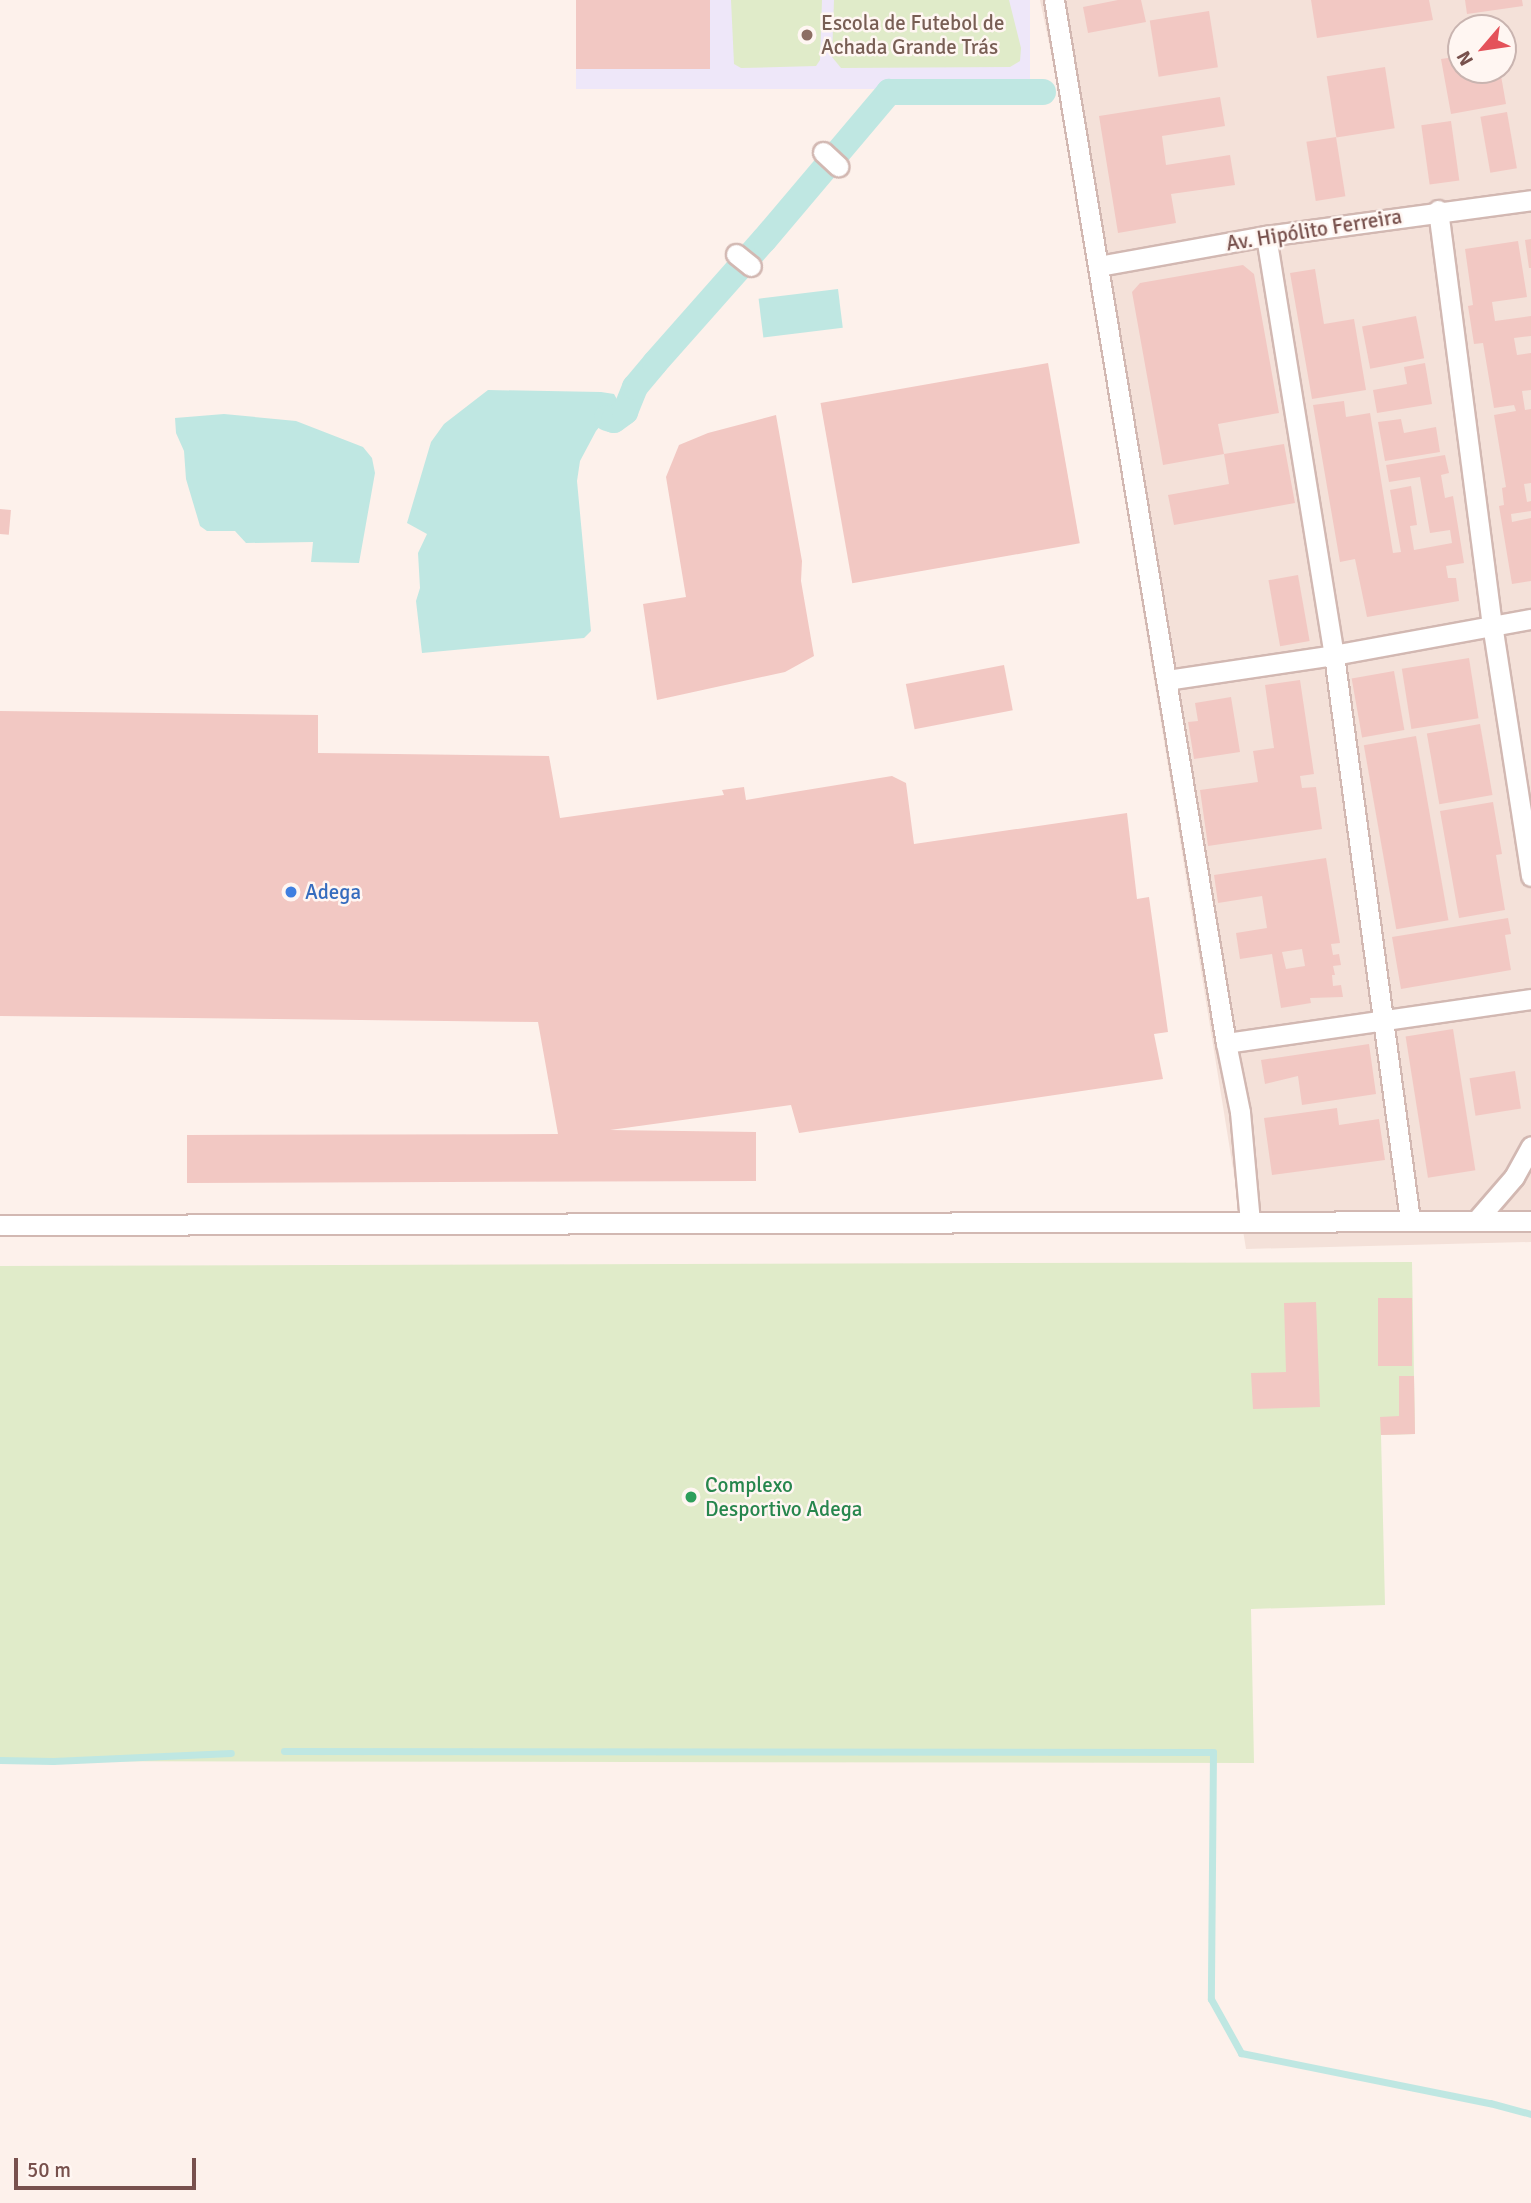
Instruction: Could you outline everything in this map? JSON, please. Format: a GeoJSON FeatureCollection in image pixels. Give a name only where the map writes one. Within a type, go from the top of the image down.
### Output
{"type":"FeatureCollection","features":[{"type":"Feature","properties":{"kind":"street"},"geometry":{"type":"LineString","coordinates":[[1054,0],[1226,1043],[1240,1112],[1250,1222]]}},
{"type":"Feature","properties":{"kind":"street"},"geometry":{"type":"LineString","coordinates":[[822,152],[838,166]]}},
{"type":"Feature","properties":{"kind":"street","name":"Av. Hipólito Ferreira"},"geometry":{"type":"LineString","coordinates":[[1098,265],[1438,210],[1531,200]]}},
{"type":"Feature","properties":{"kind":"street"},"geometry":{"type":"LineString","coordinates":[[1438,210],[1492,624],[1526,806],[1531,876]]}},
{"type":"Feature","properties":{"kind":"street"},"geometry":{"type":"LineString","coordinates":[[1266,236],[1334,655],[1410,1220]]}},
{"type":"Feature","properties":{"kind":"street"},"geometry":{"type":"LineString","coordinates":[[1167,680],[1334,655],[1531,619]]}},
{"type":"Feature","properties":{"kind":"street"},"geometry":{"type":"LineString","coordinates":[[1226,1043],[1531,999]]}},
{"type":"Feature","properties":{"kind":"street"},"geometry":{"type":"LineString","coordinates":[[1476,1221],[1507,1187],[1531,1146]]}},
{"type":"Feature","properties":{"kind":"street"},"geometry":{"type":"LineString","coordinates":[[0,1224],[1531,1220]]}},
{"type":"Feature","properties":{"kind":"shaded area","name":"Escola de Futebol de Achada Grande Trás"},"geometry":{"type":"Polygon","coordinates":[[[576,0],[1030,0],[1030,89],[576,89],[576,0]]]}},
{"type":"Feature","properties":{"kind":"shaded area"},"geometry":{"type":"Polygon","coordinates":[[[1040,0],[1531,0],[1531,1242],[1246,1249],[1059,91],[1040,0]]]}},
{"type":"Feature","properties":{"kind":"green space"},"geometry":{"type":"Polygon","coordinates":[[[731,0],[822,0],[820,60],[816,66],[741,68],[734,64],[731,0]]]}},
{"type":"Feature","properties":{"kind":"green space"},"geometry":{"type":"Polygon","coordinates":[[[834,0],[1009,0],[1021,48],[1020,61],[1010,67],[841,68],[832,57],[834,0]]]}},
{"type":"Feature","properties":{"kind":"green space","name":"Complexo Desportivo Adega"},"geometry":{"type":"Polygon","coordinates":[[[1412,1262],[1415,1434],[1381,1435],[1385,1605],[1251,1609],[1254,1763],[0,1761],[0,1266],[1412,1262]]]}},
{"type":"Feature","properties":{"kind":"water"},"geometry":{"type":"Polygon","coordinates":[[[838,289],[843,328],[763,337],[759,299],[838,289]]]}},
{"type":"Feature","properties":{"kind":"water"},"geometry":{"type":"Polygon","coordinates":[[[488,390],[601,392],[614,394],[619,403],[596,431],[580,461],[577,481],[591,631],[584,638],[422,653],[416,601],[420,588],[418,553],[427,534],[407,523],[431,442],[444,424],[488,390]]]}},
{"type":"Feature","properties":{"kind":"water"},"geometry":{"type":"Polygon","coordinates":[[[224,414],[296,421],[363,447],[372,458],[375,473],[359,563],[311,562],[313,542],[246,543],[235,531],[207,531],[200,526],[186,479],[184,451],[176,433],[175,418],[224,414]]]}},
{"type":"Feature","properties":{"kind":"building"},"geometry":{"type":"Polygon","coordinates":[[[576,0],[710,0],[710,69],[576,69],[576,0]]]}},
{"type":"Feature","properties":{"kind":"building"},"geometry":{"type":"Polygon","coordinates":[[[1118,0],[1141,0],[1146,22],[1088,33],[1083,7],[1118,0]]]}},
{"type":"Feature","properties":{"kind":"building"},"geometry":{"type":"Polygon","coordinates":[[[1311,0],[1429,0],[1433,20],[1317,38],[1311,0]]]}},
{"type":"Feature","properties":{"kind":"building"},"geometry":{"type":"Polygon","coordinates":[[[1465,0],[1522,0],[1523,6],[1467,14],[1465,0]]]}},
{"type":"Feature","properties":{"kind":"building"},"geometry":{"type":"Polygon","coordinates":[[[1209,11],[1218,67],[1159,77],[1150,20],[1209,11]]]}},
{"type":"Feature","properties":{"kind":"building"},"geometry":{"type":"Polygon","coordinates":[[[1447,58],[1447,84],[1502,84],[1506,104],[1451,114],[1441,59],[1447,58]]]}},
{"type":"Feature","properties":{"kind":"building"},"geometry":{"type":"Polygon","coordinates":[[[1385,67],[1395,128],[1336,137],[1327,76],[1385,67]]]}},
{"type":"Feature","properties":{"kind":"building"},"geometry":{"type":"Polygon","coordinates":[[[1220,97],[1225,126],[1162,136],[1166,165],[1230,155],[1235,185],[1171,194],[1176,223],[1118,233],[1099,116],[1220,97]]]}},
{"type":"Feature","properties":{"kind":"building"},"geometry":{"type":"Polygon","coordinates":[[[1507,112],[1517,168],[1490,173],[1480,117],[1507,112]]]}},
{"type":"Feature","properties":{"kind":"building"},"geometry":{"type":"Polygon","coordinates":[[[1451,121],[1459,180],[1430,185],[1421,125],[1451,121]]]}},
{"type":"Feature","properties":{"kind":"building"},"geometry":{"type":"Polygon","coordinates":[[[1336,137],[1345,196],[1316,201],[1306,142],[1336,137]]]}},
{"type":"Feature","properties":{"kind":"building"},"geometry":{"type":"Polygon","coordinates":[[[1531,239],[1531,268],[1529,268],[1525,240],[1531,239]]]}},
{"type":"Feature","properties":{"kind":"building"},"geometry":{"type":"Polygon","coordinates":[[[1518,241],[1527,297],[1492,302],[1495,321],[1531,316],[1531,336],[1514,338],[1517,355],[1531,353],[1531,390],[1522,391],[1525,410],[1531,409],[1531,483],[1524,484],[1527,502],[1531,501],[1531,511],[1511,514],[1512,522],[1531,518],[1531,581],[1512,584],[1499,506],[1504,505],[1502,488],[1506,487],[1494,415],[1516,411],[1514,405],[1494,408],[1483,343],[1474,344],[1468,306],[1473,305],[1465,249],[1518,241]]]}},
{"type":"Feature","properties":{"kind":"building"},"geometry":{"type":"Polygon","coordinates":[[[1243,265],[1254,274],[1279,413],[1218,424],[1224,454],[1163,465],[1132,292],[1140,283],[1243,265]]]}},
{"type":"Feature","properties":{"kind":"building"},"geometry":{"type":"Polygon","coordinates":[[[1315,269],[1324,324],[1354,319],[1366,390],[1312,399],[1290,273],[1315,269]]]}},
{"type":"Feature","properties":{"kind":"building"},"geometry":{"type":"Polygon","coordinates":[[[1416,316],[1424,358],[1370,369],[1362,326],[1416,316]]]}},
{"type":"Feature","properties":{"kind":"building"},"geometry":{"type":"Polygon","coordinates":[[[1048,363],[1080,543],[852,583],[821,403],[1048,363]]]}},
{"type":"Feature","properties":{"kind":"building"},"geometry":{"type":"Polygon","coordinates":[[[1425,363],[1432,404],[1377,413],[1373,390],[1407,384],[1404,367],[1425,363]]]}},
{"type":"Feature","properties":{"kind":"building"},"geometry":{"type":"Polygon","coordinates":[[[1344,401],[1346,417],[1370,413],[1393,553],[1401,552],[1390,490],[1411,486],[1417,525],[1410,526],[1414,550],[1452,543],[1450,530],[1430,533],[1420,477],[1389,482],[1386,465],[1445,455],[1449,473],[1441,475],[1445,498],[1453,496],[1464,563],[1446,566],[1448,578],[1456,578],[1459,601],[1367,617],[1355,559],[1340,562],[1313,405],[1344,401]]]}},
{"type":"Feature","properties":{"kind":"building"},"geometry":{"type":"Polygon","coordinates":[[[776,415],[802,561],[801,581],[814,656],[785,672],[657,700],[643,604],[686,597],[666,477],[679,445],[708,433],[776,415]]]}},
{"type":"Feature","properties":{"kind":"building"},"geometry":{"type":"Polygon","coordinates":[[[1401,419],[1404,433],[1436,427],[1440,452],[1385,461],[1378,422],[1401,419]]]}},
{"type":"Feature","properties":{"kind":"building"},"geometry":{"type":"Polygon","coordinates":[[[1284,444],[1295,503],[1174,525],[1168,495],[1229,484],[1224,454],[1284,444]]]}},
{"type":"Feature","properties":{"kind":"building"},"geometry":{"type":"Polygon","coordinates":[[[0,509],[11,510],[9,535],[0,534],[0,509]]]}},
{"type":"Feature","properties":{"kind":"building"},"geometry":{"type":"Polygon","coordinates":[[[1298,575],[1310,641],[1280,646],[1268,580],[1298,575]]]}},
{"type":"Feature","properties":{"kind":"building"},"geometry":{"type":"Polygon","coordinates":[[[1469,658],[1479,718],[1411,729],[1402,669],[1469,658]]]}},
{"type":"Feature","properties":{"kind":"building"},"geometry":{"type":"Polygon","coordinates":[[[1004,665],[1013,710],[915,729],[906,684],[1004,665]]]}},
{"type":"Feature","properties":{"kind":"building"},"geometry":{"type":"Polygon","coordinates":[[[1394,671],[1404,730],[1362,738],[1352,678],[1394,671]]]}},
{"type":"Feature","properties":{"kind":"building"},"geometry":{"type":"Polygon","coordinates":[[[1300,680],[1314,774],[1300,776],[1302,788],[1316,787],[1322,829],[1208,846],[1200,790],[1258,782],[1253,751],[1274,748],[1265,685],[1300,680]]]}},
{"type":"Feature","properties":{"kind":"building"},"geometry":{"type":"Polygon","coordinates":[[[1231,697],[1240,752],[1194,759],[1188,722],[1198,721],[1195,703],[1231,697]]]}},
{"type":"Feature","properties":{"kind":"building"},"geometry":{"type":"Polygon","coordinates":[[[0,711],[318,715],[318,753],[549,756],[560,818],[724,795],[722,790],[744,787],[746,800],[892,776],[906,783],[914,844],[1127,813],[1137,899],[1149,897],[1168,1032],[1154,1034],[1163,1079],[799,1133],[791,1105],[610,1130],[756,1132],[756,1181],[187,1183],[187,1135],[558,1134],[538,1022],[0,1016],[0,711]]]}},
{"type":"Feature","properties":{"kind":"building"},"geometry":{"type":"Polygon","coordinates":[[[1480,724],[1493,795],[1439,804],[1427,733],[1480,724]]]}},
{"type":"Feature","properties":{"kind":"building"},"geometry":{"type":"Polygon","coordinates":[[[1416,736],[1448,920],[1396,929],[1364,745],[1416,736]]]}},
{"type":"Feature","properties":{"kind":"building"},"geometry":{"type":"Polygon","coordinates":[[[1493,802],[1502,854],[1496,855],[1505,910],[1459,918],[1440,811],[1493,802]]]}},
{"type":"Feature","properties":{"kind":"building"},"geometry":{"type":"Polygon","coordinates":[[[1326,858],[1340,943],[1331,944],[1333,955],[1339,954],[1341,965],[1333,966],[1333,986],[1341,985],[1343,997],[1310,998],[1311,1003],[1281,1008],[1272,954],[1240,959],[1236,933],[1267,928],[1262,896],[1218,903],[1214,875],[1326,858]],[[1302,949],[1282,952],[1286,969],[1305,966],[1302,949]]]}},
{"type":"Feature","properties":{"kind":"building"},"geometry":{"type":"Polygon","coordinates":[[[1508,918],[1511,934],[1505,935],[1511,970],[1401,989],[1392,937],[1508,918]]]}},
{"type":"Feature","properties":{"kind":"building"},"geometry":{"type":"Polygon","coordinates":[[[1453,1029],[1475,1170],[1428,1178],[1406,1037],[1453,1029]]]}},
{"type":"Feature","properties":{"kind":"building"},"geometry":{"type":"Polygon","coordinates":[[[1369,1044],[1376,1094],[1302,1105],[1298,1076],[1265,1084],[1261,1060],[1369,1044]]]}},
{"type":"Feature","properties":{"kind":"building"},"geometry":{"type":"Polygon","coordinates":[[[1515,1071],[1521,1109],[1476,1116],[1470,1078],[1515,1071]]]}},
{"type":"Feature","properties":{"kind":"building"},"geometry":{"type":"Polygon","coordinates":[[[1337,1108],[1339,1125],[1379,1119],[1385,1160],[1272,1175],[1264,1118],[1337,1108]]]}},
{"type":"Feature","properties":{"kind":"building"},"geometry":{"type":"Polygon","coordinates":[[[1378,1298],[1412,1298],[1412,1366],[1378,1366],[1378,1298]]]}},
{"type":"Feature","properties":{"kind":"building"},"geometry":{"type":"Polygon","coordinates":[[[1316,1302],[1320,1407],[1253,1409],[1251,1373],[1286,1372],[1284,1303],[1316,1302]]]}},
{"type":"Feature","properties":{"kind":"building"},"geometry":{"type":"Polygon","coordinates":[[[1399,1376],[1414,1376],[1415,1434],[1381,1435],[1380,1417],[1399,1416],[1399,1376]]]}},
{"type":"Feature","properties":{"kind":"waterway"},"geometry":{"type":"LineString","coordinates":[[607,418],[614,420],[625,412],[635,387],[889,92],[1043,92]]}},
{"type":"Feature","properties":{"kind":"waterway"},"geometry":{"type":"LineString","coordinates":[[284,1751],[1213,1752],[1211,1999],[1241,2053],[1490,2103],[1531,2114]]}},
{"type":"Feature","properties":{"kind":"waterway"},"geometry":{"type":"LineString","coordinates":[[0,1760],[53,1761],[231,1753]]}},
{"type":"Feature","properties":{"kind":"place","name":"Escola de Futebol de Achada Grande Trás"},"geometry":{"type":"Point","coordinates":[807,35]}},
{"type":"Feature","properties":{"kind":"place","name":"Adega"},"geometry":{"type":"Point","coordinates":[291,892]}},
{"type":"Feature","properties":{"kind":"place","name":"Complexo Desportivo Adega"},"geometry":{"type":"Point","coordinates":[691,1497]}}]}
